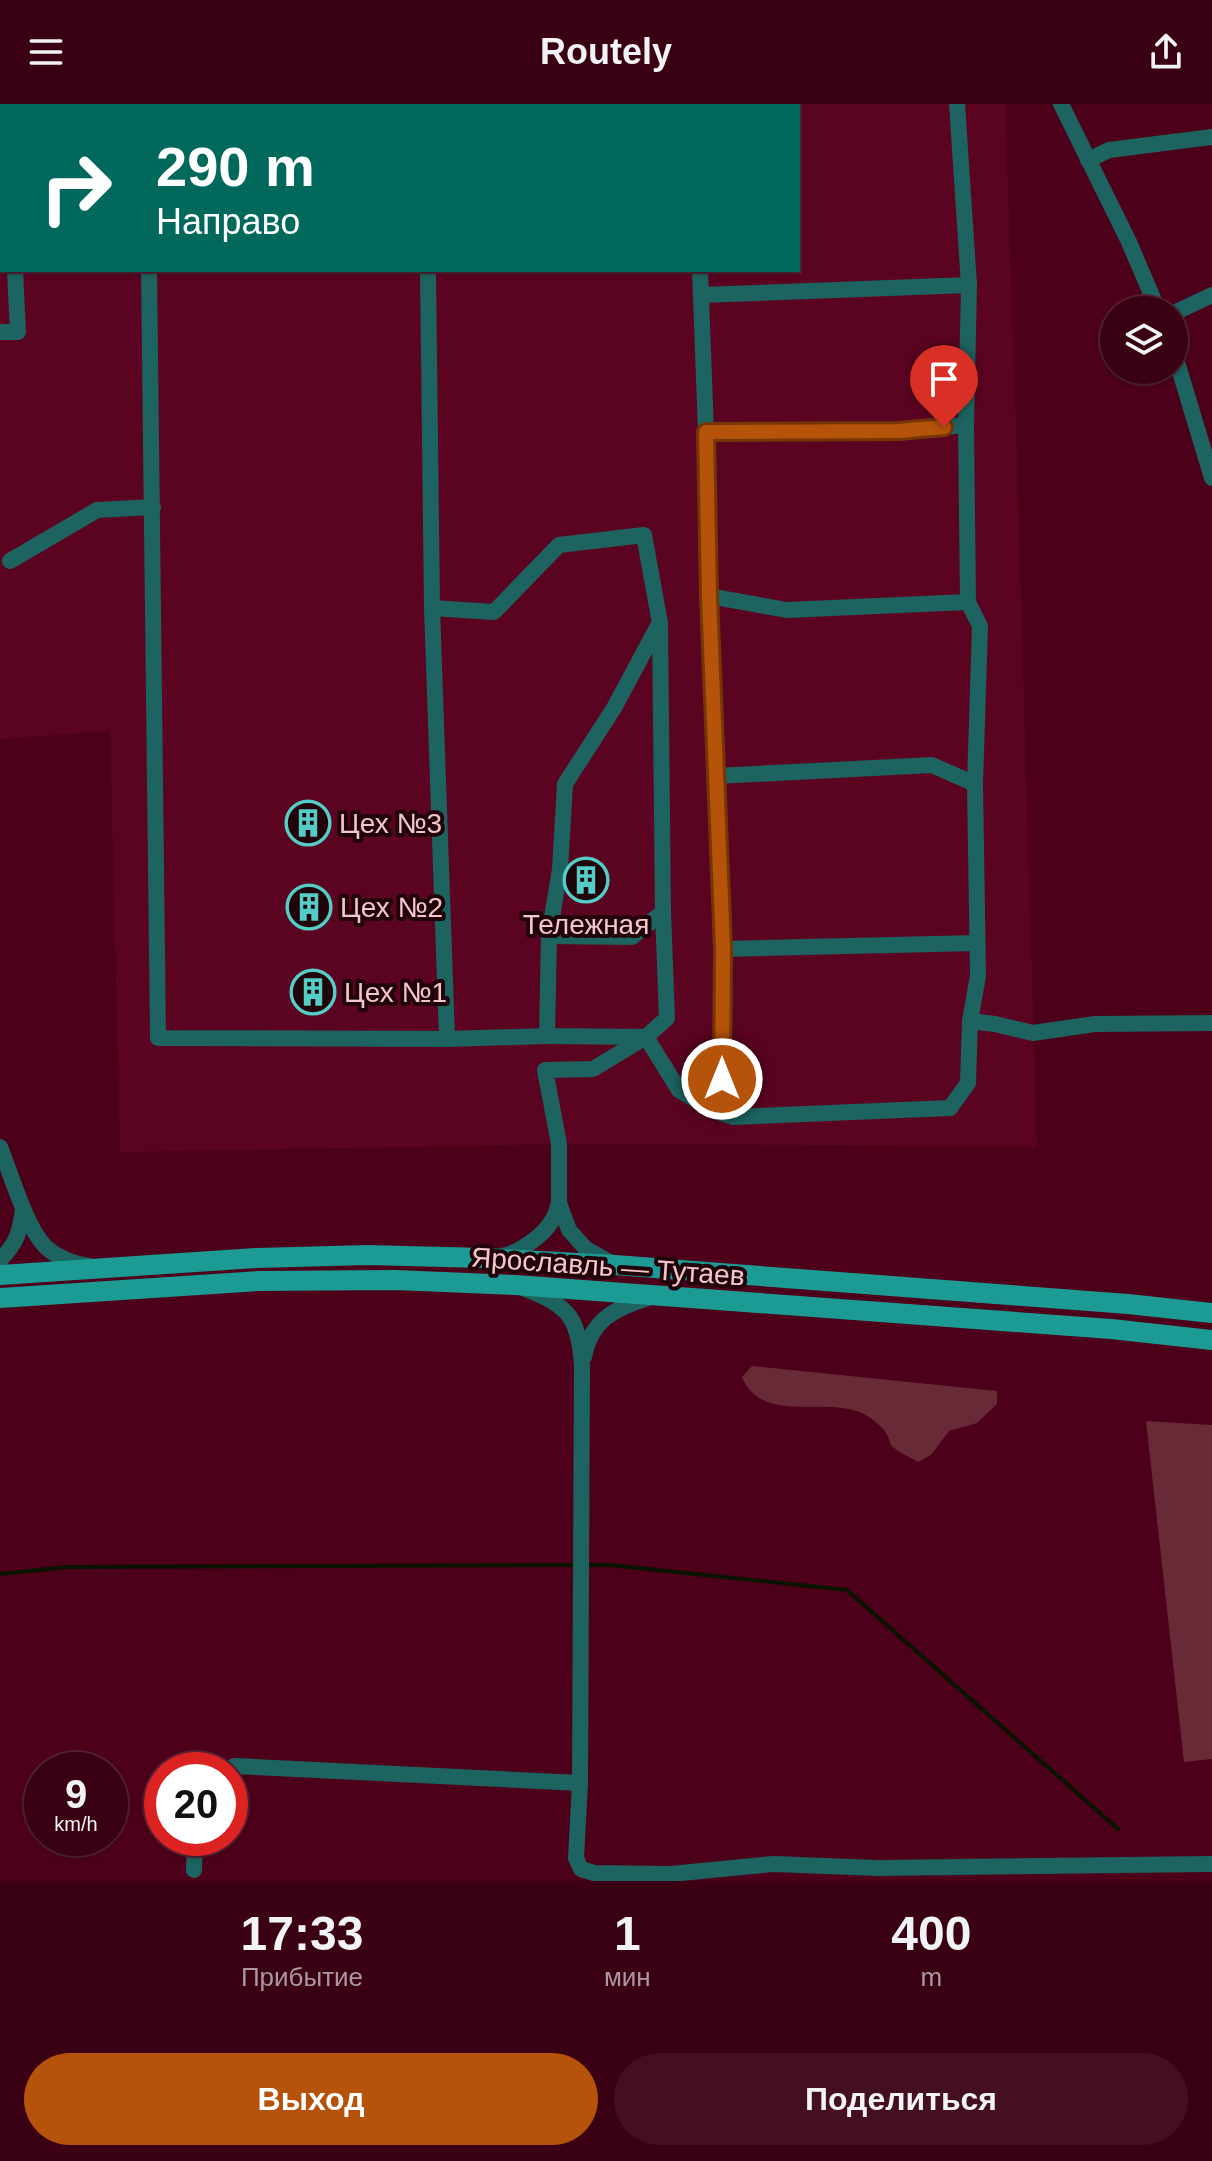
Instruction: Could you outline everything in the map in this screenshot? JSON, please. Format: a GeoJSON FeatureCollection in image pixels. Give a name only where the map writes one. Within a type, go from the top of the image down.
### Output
{"type":"FeatureCollection","features":[{"type":"Feature","properties":{"kind":"main road","name":"Ярославль — Тутаев"},"geometry":{"type":"LineString","coordinates":[[0,1275],[256,1258],[368,1255],[484,1258],[615,1265],[1212,1313]]}},
{"type":"Feature","properties":{"kind":"main road","name":"Ярославль — Тутаев"},"geometry":{"type":"LineString","coordinates":[[0,1298],[259,1281],[395,1280],[515,1285],[1111,1329],[1212,1340]]}},
{"type":"Feature","properties":{"kind":"street"},"geometry":{"type":"LineString","coordinates":[[646,1037],[679,1090],[712,1110],[733,1117],[950,1108],[968,1083],[970,1021],[978,976],[975,784],[980,626],[968,602],[966,425],[969,285],[957,104]]}},
{"type":"Feature","properties":{"kind":"street"},"geometry":{"type":"LineString","coordinates":[[1061,104],[1152,296]]}},
{"type":"Feature","properties":{"kind":"street"},"geometry":{"type":"LineString","coordinates":[[1088,160],[1109,150],[1212,137]]}},
{"type":"Feature","properties":{"kind":"street"},"geometry":{"type":"LineString","coordinates":[[0,332],[18,332],[15,272]]}},
{"type":"Feature","properties":{"kind":"street"},"geometry":{"type":"LineString","coordinates":[[149,272],[158,1038],[646,1037]]}},
{"type":"Feature","properties":{"kind":"street"},"geometry":{"type":"LineString","coordinates":[[428,272],[432,608],[447,1039]]}},
{"type":"Feature","properties":{"kind":"street"},"geometry":{"type":"LineString","coordinates":[[700,272],[723,949],[722,1079],[712,1110]]}},
{"type":"Feature","properties":{"kind":"street"},"geometry":{"type":"LineString","coordinates":[[701,295],[969,285]]}},
{"type":"Feature","properties":{"kind":"street"},"geometry":{"type":"LineString","coordinates":[[1188,306],[1212,295]]}},
{"type":"Feature","properties":{"kind":"street"},"geometry":{"type":"LineString","coordinates":[[1184,384],[1212,478]]}},
{"type":"Feature","properties":{"kind":"street"},"geometry":{"type":"LineString","coordinates":[[706,432],[899,431],[966,425]]}},
{"type":"Feature","properties":{"kind":"street"},"geometry":{"type":"LineString","coordinates":[[10,561],[97,510],[153,507]]}},
{"type":"Feature","properties":{"kind":"street"},"geometry":{"type":"LineString","coordinates":[[432,608],[494,612],[559,545],[644,535],[660,623],[667,1018],[646,1037],[593,1069],[545,1070],[559,1144],[559,1203],[569,1230],[586,1249],[615,1265]]}},
{"type":"Feature","properties":{"kind":"street"},"geometry":{"type":"LineString","coordinates":[[709,596],[787,610],[968,602]]}},
{"type":"Feature","properties":{"kind":"street"},"geometry":{"type":"LineString","coordinates":[[547,1036],[549,936],[560,869],[565,784],[614,708],[660,623]]}},
{"type":"Feature","properties":{"kind":"street"},"geometry":{"type":"LineString","coordinates":[[715,776],[932,765],[975,784]]}},
{"type":"Feature","properties":{"kind":"street"},"geometry":{"type":"LineString","coordinates":[[549,936],[632,937],[663,912]]}},
{"type":"Feature","properties":{"kind":"street"},"geometry":{"type":"LineString","coordinates":[[723,949],[977,943]]}},
{"type":"Feature","properties":{"kind":"street"},"geometry":{"type":"LineString","coordinates":[[970,1021],[1033,1033],[1095,1024],[1212,1023]]}},
{"type":"Feature","properties":{"kind":"street"},"geometry":{"type":"LineString","coordinates":[[0,1147],[23,1207],[36,1234],[47,1248],[62,1258],[99,1268]]}},
{"type":"Feature","properties":{"kind":"street"},"geometry":{"type":"LineString","coordinates":[[484,1258],[511,1255],[531,1243],[551,1223],[559,1203]]}},
{"type":"Feature","properties":{"kind":"street"},"geometry":{"type":"LineString","coordinates":[[0,1260],[12,1248],[20,1231],[23,1207]]}},
{"type":"Feature","properties":{"kind":"street"},"geometry":{"type":"LineString","coordinates":[[515,1285],[564,1308],[575,1323],[580,1339],[580,1783],[576,1858],[581,1869],[594,1873],[671,1874],[773,1864],[878,1868],[1212,1864]]}},
{"type":"Feature","properties":{"kind":"street"},"geometry":{"type":"LineString","coordinates":[[582,1366],[594,1330],[608,1315],[624,1305],[653,1296]]}},
{"type":"Feature","properties":{"kind":"street"},"geometry":{"type":"LineString","coordinates":[[248,1767],[580,1783]]}},
{"type":"Feature","properties":{"kind":"street"},"geometry":{"type":"LineString","coordinates":[[194,1856],[194,1870]]}},
{"type":"Feature","properties":{"kind":"shaded area"},"geometry":{"type":"Polygon","coordinates":[[[800,104],[1005,104],[1037,1146],[559,1144],[120,1152],[110,731],[0,739],[0,272],[800,272],[800,104]]]}},
{"type":"Feature","properties":{"kind":"shaded area"},"geometry":{"type":"Polygon","coordinates":[[[752,1366],[997,1391],[997,1404],[977,1423],[949,1431],[931,1455],[918,1462],[894,1448],[882,1427],[862,1413],[829,1407],[778,1405],[764,1400],[752,1392],[742,1377],[752,1366]]]}},
{"type":"Feature","properties":{"kind":"shaded area"},"geometry":{"type":"Polygon","coordinates":[[[1146,1421],[1212,1425],[1212,1759],[1184,1762],[1146,1421]]]}},
{"type":"Feature","properties":{"kind":"waterway"},"geometry":{"type":"LineString","coordinates":[[0,1574],[68,1567],[575,1565]]}},
{"type":"Feature","properties":{"kind":"waterway"},"geometry":{"type":"LineString","coordinates":[[584,1565],[610,1565],[847,1590],[1118,1829]]}},
{"type":"Feature","properties":{"kind":"place","name":"Цех №3"},"geometry":{"type":"Point","coordinates":[308,823]}},
{"type":"Feature","properties":{"kind":"place","name":"Тележная"},"geometry":{"type":"Point","coordinates":[586,880]}},
{"type":"Feature","properties":{"kind":"place","name":"Цех №2"},"geometry":{"type":"Point","coordinates":[309,907]}},
{"type":"Feature","properties":{"kind":"place","name":"Цех №1"},"geometry":{"type":"Point","coordinates":[313,992]}},
{"type":"Feature","properties":{"kind":"route"},"geometry":{"type":"LineString","coordinates":[[722,1079],[723,949],[706,432],[899,431],[944,427]]}}]}
